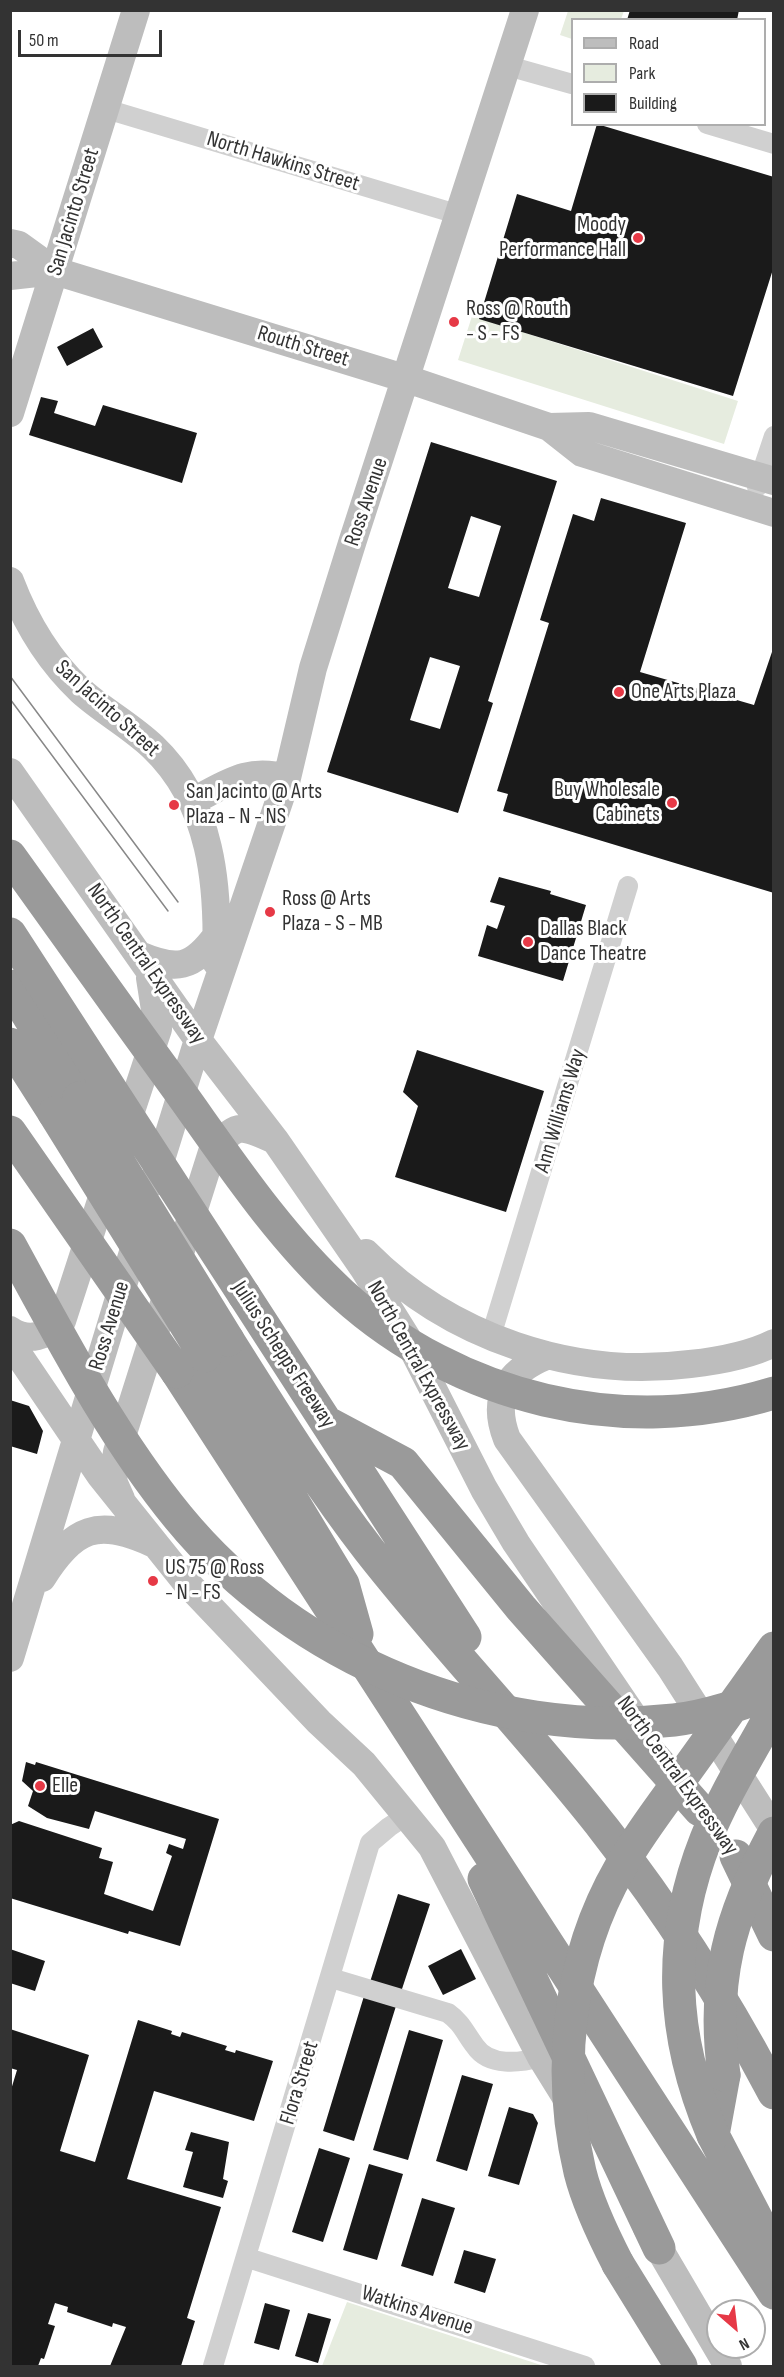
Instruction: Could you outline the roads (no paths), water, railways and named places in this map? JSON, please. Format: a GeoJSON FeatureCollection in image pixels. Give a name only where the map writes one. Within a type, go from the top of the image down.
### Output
{"type":"FeatureCollection","features":[{"type":"Feature","properties":{"kind":"highway"},"geometry":{"type":"LineString","coordinates":[[10,856],[270,1215],[342,1293],[389,1331],[441,1363],[478,1380],[517,1394],[591,1409],[679,1411],[731,1404],[774,1393]]}},
{"type":"Feature","properties":{"kind":"highway","name":"Julius Schepps Freeway"},"geometry":{"type":"LineString","coordinates":[[10,933],[466,1639],[559,1774]]}},
{"type":"Feature","properties":{"kind":"highway"},"geometry":{"type":"LineString","coordinates":[[10,986],[67,1106],[216,1348],[343,1584],[364,1663]]}},
{"type":"Feature","properties":{"kind":"highway"},"geometry":{"type":"LineString","coordinates":[[10,1044],[67,1106]]}},
{"type":"Feature","properties":{"kind":"highway"},"geometry":{"type":"LineString","coordinates":[[10,1132],[177,1372],[774,2293]]}},
{"type":"Feature","properties":{"kind":"highway"},"geometry":{"type":"LineString","coordinates":[[10,1245],[84,1379]]}},
{"type":"Feature","properties":{"kind":"highway"},"geometry":{"type":"LineString","coordinates":[[10,1268],[143,1470],[179,1518],[218,1560],[256,1594],[318,1640],[396,1679],[465,1701],[541,1720],[606,1723],[676,1720],[736,1706],[774,1692]]}},
{"type":"Feature","properties":{"kind":"highway"},"geometry":{"type":"LineString","coordinates":[[216,1348],[391,1578],[617,1845],[676,1928],[733,2019],[774,2093]]}},
{"type":"Feature","properties":{"kind":"highway"},"geometry":{"type":"LineString","coordinates":[[326,1421],[403,1463],[521,1608],[700,1810]]}},
{"type":"Feature","properties":{"kind":"highway"},"geometry":{"type":"LineString","coordinates":[[681,2367],[618,2264],[600,2227],[580,2173],[568,2106],[568,2044],[577,1986],[591,1929],[620,1868],[774,1648]]}},
{"type":"Feature","properties":{"kind":"highway"},"geometry":{"type":"LineString","coordinates":[[774,1709],[706,1838],[687,1895],[681,1930],[678,1998],[681,2030],[694,2084],[713,2135],[774,2252]]}},
{"type":"Feature","properties":{"kind":"highway"},"geometry":{"type":"LineString","coordinates":[[400,1718],[486,1883],[659,2248]]}},
{"type":"Feature","properties":{"kind":"highway"},"geometry":{"type":"LineString","coordinates":[[713,2135],[724,2075],[719,2025],[720,1978],[734,1922],[754,1870],[774,1831]]}},
{"type":"Feature","properties":{"kind":"highway"},"geometry":{"type":"LineString","coordinates":[[736,1856],[774,1935]]}},
{"type":"Feature","properties":{"kind":"main road","name":"San Jacinto Street"},"geometry":{"type":"LineString","coordinates":[[10,413],[136,10]]}},
{"type":"Feature","properties":{"kind":"main road","name":"Ross Avenue"},"geometry":{"type":"LineString","coordinates":[[10,1658],[20,1594],[76,1438],[198,1040],[287,778],[313,668],[525,10]]}},
{"type":"Feature","properties":{"kind":"main road","name":"Routh Street"},"geometry":{"type":"LineString","coordinates":[[10,243],[19,245],[55,272],[407,379],[549,428],[582,453],[763,509]]}},
{"type":"Feature","properties":{"kind":"main road","name":"Routh Street"},"geometry":{"type":"LineString","coordinates":[[10,276],[55,272]]}},
{"type":"Feature","properties":{"kind":"main road","name":"Routh Street"},"geometry":{"type":"LineString","coordinates":[[549,428],[589,426],[767,479]]}},
{"type":"Feature","properties":{"kind":"main road","name":"San Jacinto Street"},"geometry":{"type":"LineString","coordinates":[[10,581],[19,604],[46,653],[82,691],[153,747],[193,801]]}},
{"type":"Feature","properties":{"kind":"main road","name":"North Central Expressway"},"geometry":{"type":"LineString","coordinates":[[10,772],[198,1040],[275,1140],[321,1208],[407,1338],[484,1489],[516,1543],[700,1810],[774,1907]]}},
{"type":"Feature","properties":{"kind":"main road"},"geometry":{"type":"LineString","coordinates":[[193,801],[246,775],[266,772],[287,778]]}},
{"type":"Feature","properties":{"kind":"main road","name":"Ross Avenue"},"geometry":{"type":"LineString","coordinates":[[193,801],[211,861],[215,884],[217,935],[214,994]]}},
{"type":"Feature","properties":{"kind":"main road"},"geometry":{"type":"LineString","coordinates":[[10,1330],[18,1335],[35,1337],[51,1332],[62,1321],[158,1029],[156,1004],[143,961],[164,965],[184,963],[202,956],[217,935]]}},
{"type":"Feature","properties":{"kind":"main road"},"geometry":{"type":"LineString","coordinates":[[124,1507],[113,1481],[117,1452],[212,1152],[229,1132],[237,1129],[248,1128],[275,1140]]}},
{"type":"Feature","properties":{"kind":"main road"},"geometry":{"type":"LineString","coordinates":[[321,1208],[401,1285],[439,1311],[490,1336],[546,1356],[628,1368],[671,1366],[720,1360],[774,1343]]}},
{"type":"Feature","properties":{"kind":"main road"},"geometry":{"type":"LineString","coordinates":[[10,1342],[124,1507],[153,1543],[185,1581],[319,1722],[364,1764],[432,1847],[541,2057],[659,2248],[728,2367]]}},
{"type":"Feature","properties":{"kind":"main road"},"geometry":{"type":"LineString","coordinates":[[546,1356],[530,1363],[516,1374],[506,1388],[500,1405],[502,1426],[507,1439],[670,1667],[774,1831]]}},
{"type":"Feature","properties":{"kind":"main road"},"geometry":{"type":"LineString","coordinates":[[20,1594],[62,1550],[79,1536],[95,1530],[114,1528],[153,1543]]}},
{"type":"Feature","properties":{"kind":"street"},"geometry":{"type":"LineString","coordinates":[[508,66],[571,83]]}},
{"type":"Feature","properties":{"kind":"street","name":"North Hawkins Street"},"geometry":{"type":"LineString","coordinates":[[106,109],[460,215]]}},
{"type":"Feature","properties":{"kind":"street"},"geometry":{"type":"LineString","coordinates":[[714,126],[774,144]]}},
{"type":"Feature","properties":{"kind":"street"},"geometry":{"type":"LineString","coordinates":[[763,509],[774,436]]}},
{"type":"Feature","properties":{"kind":"street","name":"Ann Williams Way"},"geometry":{"type":"LineString","coordinates":[[490,1336],[628,886]]}},
{"type":"Feature","properties":{"kind":"street","name":"Flora Street"},"geometry":{"type":"LineString","coordinates":[[213,2367],[248,2258],[370,1843],[407,1815]]}},
{"type":"Feature","properties":{"kind":"street"},"geometry":{"type":"LineString","coordinates":[[331,1978],[448,2013],[459,2021],[475,2046],[485,2056],[511,2063],[541,2057]]}},
{"type":"Feature","properties":{"kind":"street","name":"Watkins Avenue"},"geometry":{"type":"LineString","coordinates":[[248,2258],[585,2367]]}},
{"type":"Feature","properties":{"kind":"tram line"},"geometry":{"type":"LineString","coordinates":[[10,676],[178,902]]}},
{"type":"Feature","properties":{"kind":"tram line"},"geometry":{"type":"LineString","coordinates":[[10,699],[168,911]]}},
{"type":"Feature","properties":{"kind":"place","name":"Moody Performance Hall"},"geometry":{"type":"Point","coordinates":[638,238]}},
{"type":"Feature","properties":{"kind":"place","name":"Ross @ Routh - S - FS"},"geometry":{"type":"Point","coordinates":[454,322]}},
{"type":"Feature","properties":{"kind":"place","name":"One Arts Plaza"},"geometry":{"type":"Point","coordinates":[619,692]}},
{"type":"Feature","properties":{"kind":"place","name":"Buy Wholesale Cabinets"},"geometry":{"type":"Point","coordinates":[672,803]}},
{"type":"Feature","properties":{"kind":"place","name":"San Jacinto @ Arts Plaza - N - NS"},"geometry":{"type":"Point","coordinates":[174,805]}},
{"type":"Feature","properties":{"kind":"place","name":"Ross @ Arts Plaza - S - MB"},"geometry":{"type":"Point","coordinates":[270,912]}},
{"type":"Feature","properties":{"kind":"place","name":"Dallas Black Dance Theatre"},"geometry":{"type":"Point","coordinates":[528,942]}},
{"type":"Feature","properties":{"kind":"place","name":"US 75 @ Ross - N - FS"},"geometry":{"type":"Point","coordinates":[153,1581]}},
{"type":"Feature","properties":{"kind":"place","name":"Elle"},"geometry":{"type":"Point","coordinates":[40,1786]}}]}
